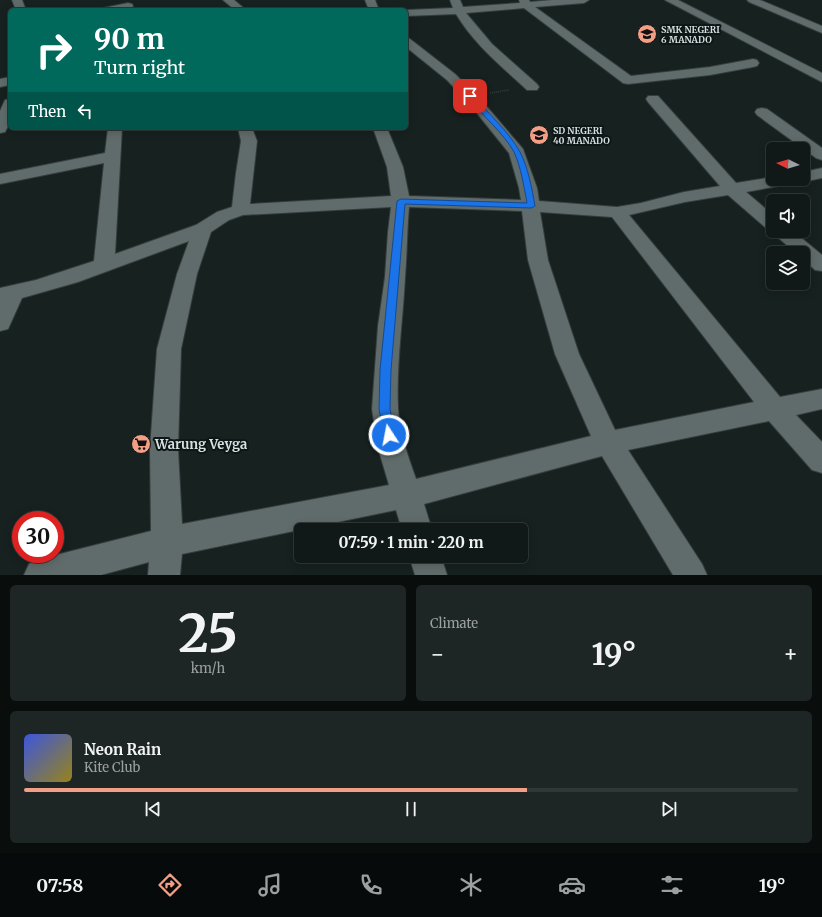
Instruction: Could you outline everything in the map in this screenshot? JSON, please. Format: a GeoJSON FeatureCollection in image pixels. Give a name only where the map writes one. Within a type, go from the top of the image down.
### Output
{"type":"FeatureCollection","features":[{"type":"Feature","properties":{"kind":"street"},"geometry":{"type":"LineString","coordinates":[[228,0],[238,8]]}},
{"type":"Feature","properties":{"kind":"street"},"geometry":{"type":"LineString","coordinates":[[408,13],[457,5],[584,0]]}},
{"type":"Feature","properties":{"kind":"street"},"geometry":{"type":"LineString","coordinates":[[670,0],[822,78]]}},
{"type":"Feature","properties":{"kind":"street"},"geometry":{"type":"LineString","coordinates":[[752,0],[822,30]]}},
{"type":"Feature","properties":{"kind":"street"},"geometry":{"type":"LineString","coordinates":[[526,3],[628,80],[710,71],[753,63]]}},
{"type":"Feature","properties":{"kind":"street"},"geometry":{"type":"LineString","coordinates":[[457,5],[492,52],[532,86]]}},
{"type":"Feature","properties":{"kind":"street"},"geometry":{"type":"LineString","coordinates":[[117,8],[128,6]]}},
{"type":"Feature","properties":{"kind":"street"},"geometry":{"type":"LineString","coordinates":[[408,43],[450,77],[470,96],[517,152],[528,188],[538,260],[550,303],[567,354],[608,443],[691,575]]}},
{"type":"Feature","properties":{"kind":"street"},"geometry":{"type":"LineString","coordinates":[[653,99],[732,189],[766,218]]}},
{"type":"Feature","properties":{"kind":"street"},"geometry":{"type":"LineString","coordinates":[[0,129],[8,108]]}},
{"type":"Feature","properties":{"kind":"street"},"geometry":{"type":"LineString","coordinates":[[762,112],[822,155]]}},
{"type":"Feature","properties":{"kind":"street"},"geometry":{"type":"LineString","coordinates":[[104,265],[115,130]]}},
{"type":"Feature","properties":{"kind":"street"},"geometry":{"type":"LineString","coordinates":[[241,210],[248,141],[245,130]]}},
{"type":"Feature","properties":{"kind":"street"},"geometry":{"type":"LineString","coordinates":[[381,130],[395,167],[401,201],[397,232],[395,277],[388,326],[384,409],[392,448],[415,523]]}},
{"type":"Feature","properties":{"kind":"street"},"geometry":{"type":"LineString","coordinates":[[0,179],[113,156]]}},
{"type":"Feature","properties":{"kind":"street"},"geometry":{"type":"LineString","coordinates":[[810,176],[822,173]]}},
{"type":"Feature","properties":{"kind":"street"},"geometry":{"type":"LineString","coordinates":[[0,323],[6,294],[71,277],[203,229],[223,216],[241,210],[401,201],[531,206],[617,212],[684,197],[766,183]]}},
{"type":"Feature","properties":{"kind":"street"},"geometry":{"type":"LineString","coordinates":[[617,212],[775,410],[822,462]]}},
{"type":"Feature","properties":{"kind":"street"},"geometry":{"type":"LineString","coordinates":[[164,575],[167,542],[164,449],[169,349],[187,274],[203,229]]}},
{"type":"Feature","properties":{"kind":"street"},"geometry":{"type":"LineString","coordinates":[[790,238],[822,265]]}},
{"type":"Feature","properties":{"kind":"street"},"geometry":{"type":"LineString","coordinates":[[40,575],[167,542],[405,495],[608,443],[775,410],[822,399]]}},
{"type":"Feature","properties":{"kind":"street"},"geometry":{"type":"LineString","coordinates":[[428,563],[432,575]]}},
{"type":"Feature","properties":{"kind":"path"},"geometry":{"type":"LineString","coordinates":[[470,96],[532,86]]}},
{"type":"Feature","properties":{"kind":"place","name":"SMK NEGERI 6 MANADO"},"geometry":{"type":"Point","coordinates":[647,34]}},
{"type":"Feature","properties":{"kind":"place","name":"SD NEGERI 40 MANADO"},"geometry":{"type":"Point","coordinates":[539,135]}},
{"type":"Feature","properties":{"kind":"place","name":"Warung Veyga"},"geometry":{"type":"Point","coordinates":[141,444]}},
{"type":"Feature","properties":{"kind":"route"},"geometry":{"type":"LineString","coordinates":[[389,435],[384,409],[385,370],[401,201],[531,206],[524,172],[517,152],[470,96]]}}]}
